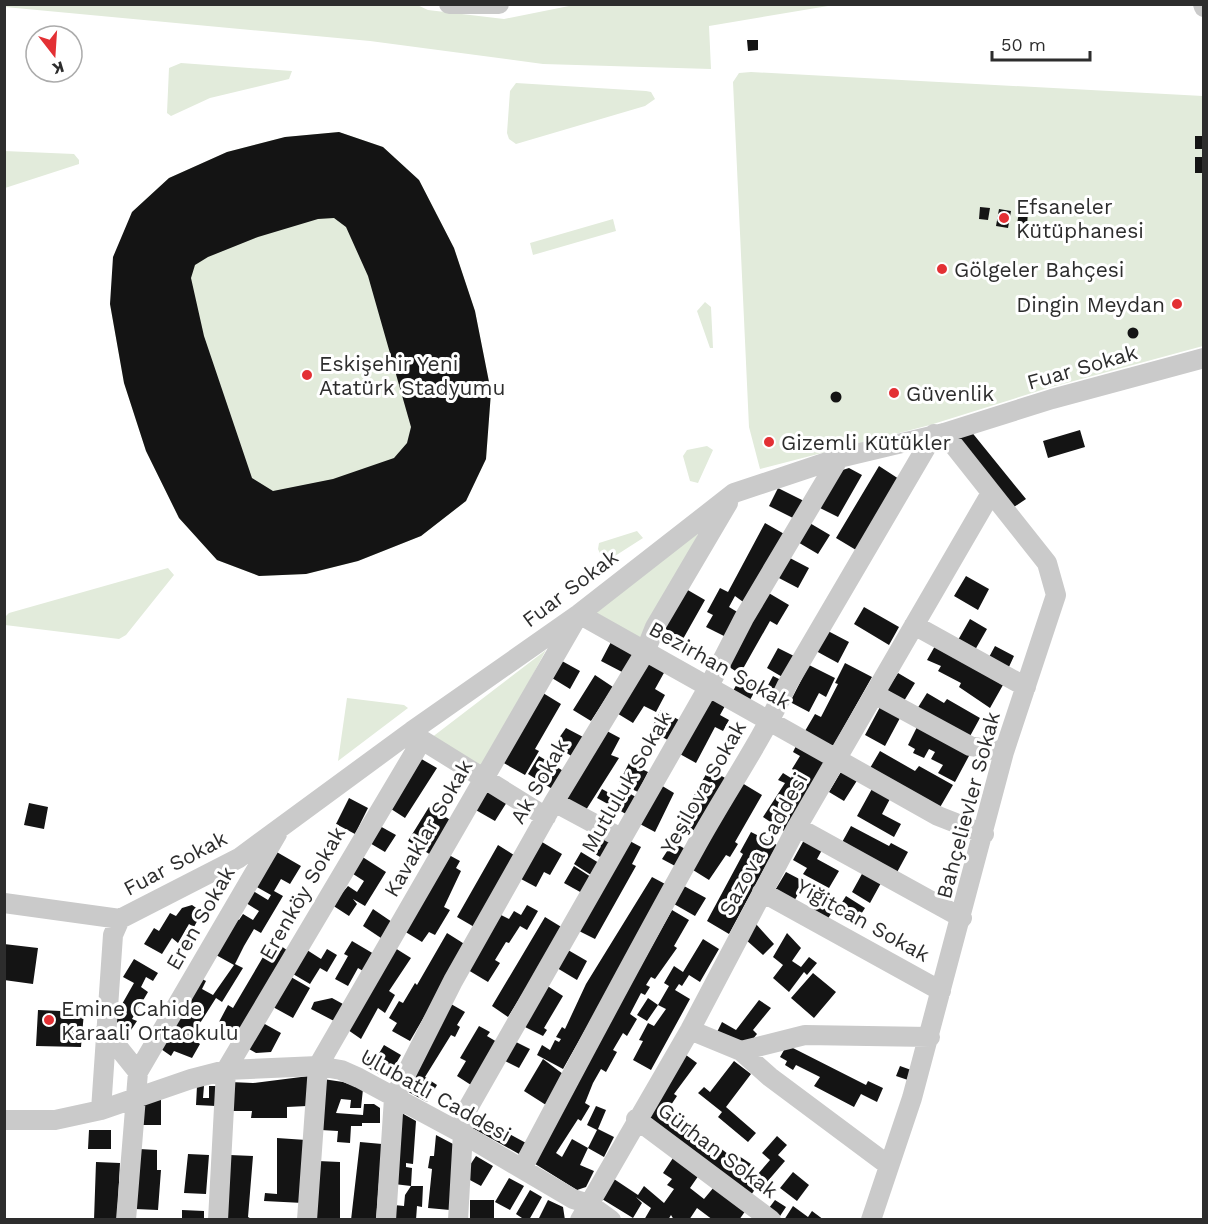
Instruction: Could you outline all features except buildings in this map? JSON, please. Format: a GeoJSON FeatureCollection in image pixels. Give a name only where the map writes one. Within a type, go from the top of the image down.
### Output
{"type":"FeatureCollection","features":[{"type":"Feature","properties":{"kind":"street"},"geometry":{"type":"LineString","coordinates":[[449,4],[499,4]]}},
{"type":"Feature","properties":{"kind":"street","name":"Fuar Sokak"},"geometry":{"type":"LineString","coordinates":[[4,903],[120,919],[239,858],[281,827],[417,736],[734,493],[839,458],[939,433],[1052,399],[1203,358]]}},
{"type":"Feature","properties":{"kind":"street","name":"Bahçelievler Sokak"},"geometry":{"type":"LineString","coordinates":[[871,1220],[930,1037],[1004,752],[1056,595],[1047,563],[939,433]]}},
{"type":"Feature","properties":{"kind":"street","name":"Yeşilova Sokak"},"geometry":{"type":"LineString","coordinates":[[522,1169],[626,972],[710,821],[771,720],[787,685],[939,433]]}},
{"type":"Feature","properties":{"kind":"street","name":"Mutluluk Sokak"},"geometry":{"type":"LineString","coordinates":[[458,1220],[464,1115],[709,686],[744,618],[839,458]]}},
{"type":"Feature","properties":{"kind":"street","name":"Ak Sokak"},"geometry":{"type":"LineString","coordinates":[[394,1098],[453,981],[550,809],[645,652],[655,627],[734,493]]}},
{"type":"Feature","properties":{"kind":"street","name":"Sazova Caddesi"},"geometry":{"type":"LineString","coordinates":[[584,1212],[636,1119],[690,1030],[797,827],[876,695],[991,493]]}},
{"type":"Feature","properties":{"kind":"street","name":"Bezirhan Sokak"},"geometry":{"type":"LineString","coordinates":[[579,614],[938,816],[984,834]]}},
{"type":"Feature","properties":{"kind":"street","name":"Kavaklar Sokak"},"geometry":{"type":"LineString","coordinates":[[318,1066],[579,614]]}},
{"type":"Feature","properties":{"kind":"street"},"geometry":{"type":"LineString","coordinates":[[914,625],[1026,687]]}},
{"type":"Feature","properties":{"kind":"street"},"geometry":{"type":"LineString","coordinates":[[876,695],[970,746],[1004,752]]}},
{"type":"Feature","properties":{"kind":"street"},"geometry":{"type":"LineString","coordinates":[[417,736],[484,780],[621,837]]}},
{"type":"Feature","properties":{"kind":"street","name":"Erenköy Sokak"},"geometry":{"type":"LineString","coordinates":[[226,1070],[417,736]]}},
{"type":"Feature","properties":{"kind":"street","name":"Eren Sokak"},"geometry":{"type":"LineString","coordinates":[[126,1220],[138,1072],[281,827]]}},
{"type":"Feature","properties":{"kind":"street"},"geometry":{"type":"LineString","coordinates":[[797,827],[962,918]]}},
{"type":"Feature","properties":{"kind":"street","name":"Yiğitcan Sokak"},"geometry":{"type":"LineString","coordinates":[[762,892],[941,991]]}},
{"type":"Feature","properties":{"kind":"street"},"geometry":{"type":"LineString","coordinates":[[101,1110],[113,935],[120,919]]}},
{"type":"Feature","properties":{"kind":"street"},"geometry":{"type":"LineString","coordinates":[[690,1030],[741,1051],[770,1077],[888,1166]]}},
{"type":"Feature","properties":{"kind":"street"},"geometry":{"type":"LineString","coordinates":[[105,1031],[138,1072]]}},
{"type":"Feature","properties":{"kind":"street"},"geometry":{"type":"LineString","coordinates":[[741,1051],[805,1035],[930,1037]]}},
{"type":"Feature","properties":{"kind":"street"},"geometry":{"type":"LineString","coordinates":[[307,1220],[318,1066]]}},
{"type":"Feature","properties":{"kind":"street","name":"Ulubatlı Caddesi"},"geometry":{"type":"LineString","coordinates":[[4,1120],[55,1120],[101,1110],[226,1070],[318,1066],[341,1070],[359,1078],[463,1134],[573,1199],[584,1212],[611,1220]]}},
{"type":"Feature","properties":{"kind":"street"},"geometry":{"type":"LineString","coordinates":[[218,1220],[226,1070]]}},
{"type":"Feature","properties":{"kind":"street"},"geometry":{"type":"LineString","coordinates":[[386,1220],[394,1098]]}},
{"type":"Feature","properties":{"kind":"street","name":"Gürhan Sokak"},"geometry":{"type":"LineString","coordinates":[[636,1119],[771,1220]]}},
{"type":"Feature","properties":{"kind":"green space"},"geometry":{"type":"Polygon","coordinates":[[[5,4],[415,4],[428,10],[504,19],[579,4],[834,5],[709,26],[711,69],[543,64],[370,41],[5,7],[5,4]]]}},
{"type":"Feature","properties":{"kind":"green space"},"geometry":{"type":"Polygon","coordinates":[[[181,63],[292,71],[289,79],[210,98],[171,116],[167,113],[169,68],[181,63]]]}},
{"type":"Feature","properties":{"kind":"green space"},"geometry":{"type":"Polygon","coordinates":[[[739,73],[1203,96],[1203,346],[1048,388],[930,425],[760,469],[749,427],[733,82],[739,73]]]}},
{"type":"Feature","properties":{"kind":"green space"},"geometry":{"type":"Polygon","coordinates":[[[516,83],[646,91],[651,92],[655,99],[645,106],[516,144],[509,139],[507,133],[510,91],[516,83]]]}},
{"type":"Feature","properties":{"kind":"green space","name":"Eskişehir Yeni Atatürk Stadyumu"},"geometry":{"type":"Polygon","coordinates":[[[339,132],[383,147],[419,180],[454,248],[475,311],[491,392],[486,459],[466,501],[421,536],[358,561],[306,574],[259,576],[217,560],[179,518],[146,451],[124,383],[110,304],[132,212],[169,178],[227,152],[285,137],[339,132]]]}},
{"type":"Feature","properties":{"kind":"green space"},"geometry":{"type":"Polygon","coordinates":[[[4,151],[74,154],[79,164],[5,188],[4,151]]]}},
{"type":"Feature","properties":{"kind":"green space"},"geometry":{"type":"Polygon","coordinates":[[[613,219],[616,231],[533,255],[530,243],[613,219]]]}},
{"type":"Feature","properties":{"kind":"green space"},"geometry":{"type":"Polygon","coordinates":[[[705,302],[711,307],[713,348],[710,348],[697,311],[705,302]]]}},
{"type":"Feature","properties":{"kind":"green space"},"geometry":{"type":"Polygon","coordinates":[[[707,446],[713,450],[698,483],[690,481],[683,456],[687,450],[707,446]]]}},
{"type":"Feature","properties":{"kind":"green space"},"geometry":{"type":"Polygon","coordinates":[[[637,531],[643,538],[604,563],[598,549],[599,543],[637,531]]]}},
{"type":"Feature","properties":{"kind":"green space"},"geometry":{"type":"Polygon","coordinates":[[[700,531],[642,639],[593,611],[700,531]]]}},
{"type":"Feature","properties":{"kind":"green space"},"geometry":{"type":"Polygon","coordinates":[[[168,568],[174,575],[126,635],[119,639],[5,625],[5,617],[9,613],[168,568]]]}},
{"type":"Feature","properties":{"kind":"green space"},"geometry":{"type":"Polygon","coordinates":[[[546,650],[481,771],[431,738],[546,650]]]}},
{"type":"Feature","properties":{"kind":"green space"},"geometry":{"type":"Polygon","coordinates":[[[347,698],[404,705],[408,708],[338,761],[347,698]]]}},
{"type":"Feature","properties":{"kind":"place","name":"Efsaneler Kütüphanesi"},"geometry":{"type":"Point","coordinates":[1004,218]}},
{"type":"Feature","properties":{"kind":"place","name":"Gölgeler Bahçesi"},"geometry":{"type":"Point","coordinates":[942,269]}},
{"type":"Feature","properties":{"kind":"place","name":"Dingin Meydan"},"geometry":{"type":"Point","coordinates":[1177,304]}},
{"type":"Feature","properties":{"kind":"place","name":"Eskişehir Yeni Atatürk Stadyumu"},"geometry":{"type":"Point","coordinates":[307,375]}},
{"type":"Feature","properties":{"kind":"place","name":"Güvenlik"},"geometry":{"type":"Point","coordinates":[894,393]}},
{"type":"Feature","properties":{"kind":"place","name":"Gizemli Kütükler"},"geometry":{"type":"Point","coordinates":[769,442]}},
{"type":"Feature","properties":{"kind":"place","name":"Emine Cahide Karaali Ortaokulu"},"geometry":{"type":"Point","coordinates":[49,1020]}}]}
